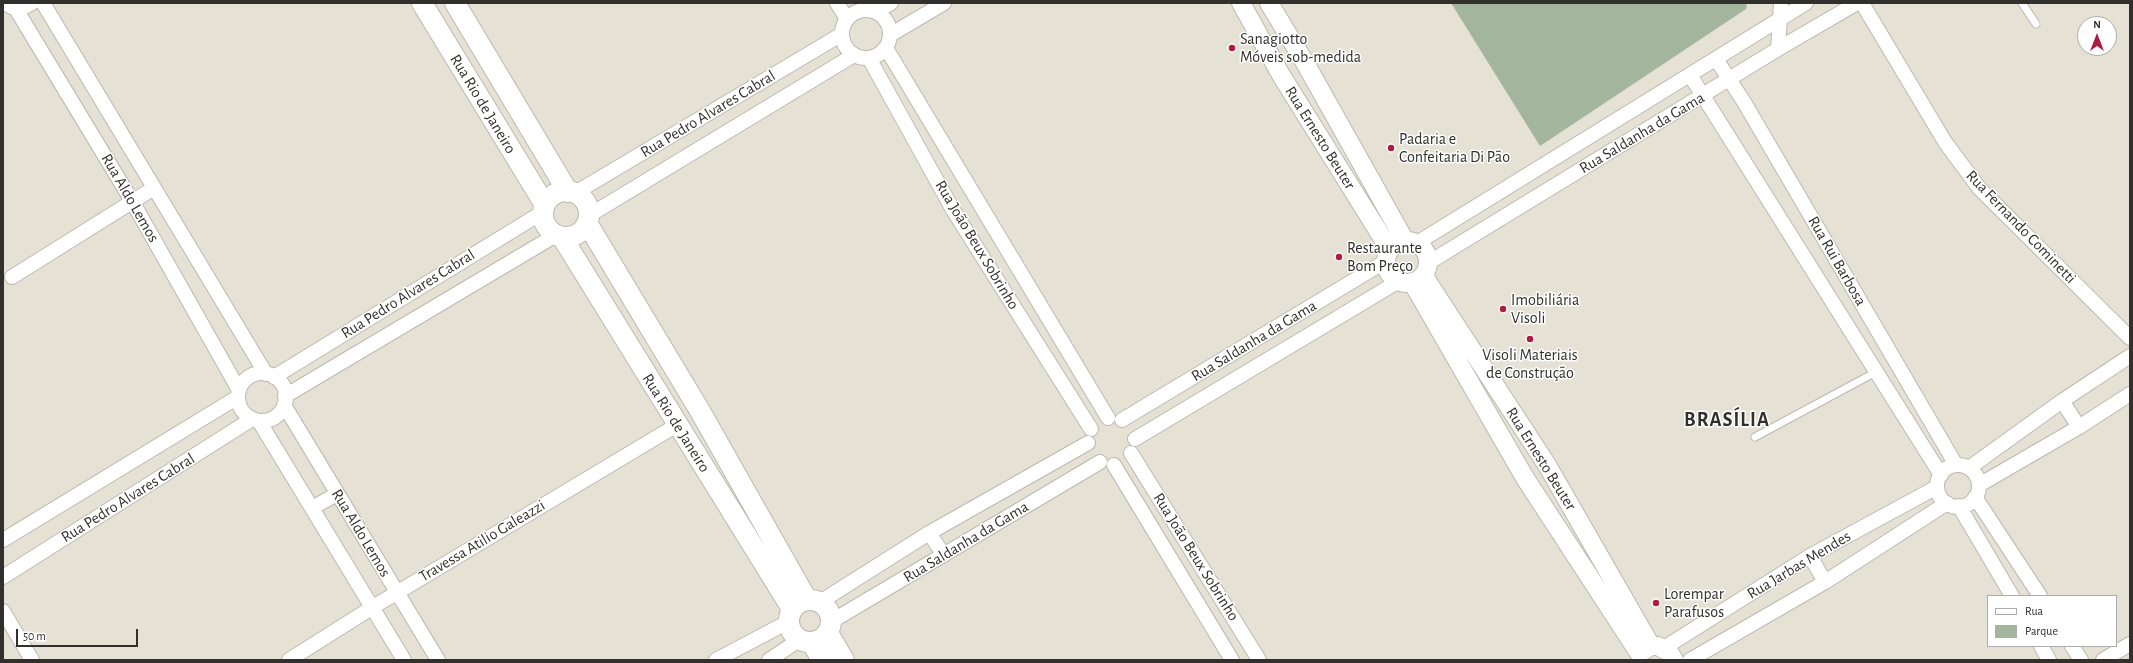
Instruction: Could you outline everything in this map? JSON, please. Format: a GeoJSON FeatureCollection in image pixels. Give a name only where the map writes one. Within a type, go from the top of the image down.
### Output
{"type":"FeatureCollection","features":[{"type":"Feature","properties":{"kind":"main road","name":"Rua Rio de Janeiro"},"geometry":{"type":"LineString","coordinates":[[422,3],[544,208]]}},
{"type":"Feature","properties":{"kind":"main road","name":"Rua Rio de Janeiro"},"geometry":{"type":"LineString","coordinates":[[455,3],[571,192]]}},
{"type":"Feature","properties":{"kind":"main road"},"geometry":{"type":"LineString","coordinates":[[571,192],[585,202],[588,220],[577,234],[559,236],[545,225],[544,208],[554,195],[571,192]]}},
{"type":"Feature","properties":{"kind":"main road","name":"Rua Rio de Janeiro"},"geometry":{"type":"LineString","coordinates":[[588,220],[684,385],[802,608]]}},
{"type":"Feature","properties":{"kind":"main road","name":"Rua Rio de Janeiro"},"geometry":{"type":"LineString","coordinates":[[559,236],[677,425],[802,608]]}},
{"type":"Feature","properties":{"kind":"main road"},"geometry":{"type":"LineString","coordinates":[[661,399],[684,385]]}},
{"type":"Feature","properties":{"kind":"main road"},"geometry":{"type":"LineString","coordinates":[[822,660],[818,634],[830,613],[802,608],[790,629],[818,634],[844,660]]}},
{"type":"Feature","properties":{"kind":"street"},"geometry":{"type":"LineString","coordinates":[[8,8],[23,8],[32,3]]}},
{"type":"Feature","properties":{"kind":"street","name":"Rua Aldo Lemos"},"geometry":{"type":"LineString","coordinates":[[43,3],[154,188],[270,375]]}},
{"type":"Feature","properties":{"kind":"street"},"geometry":{"type":"LineString","coordinates":[[837,3],[847,19]]}},
{"type":"Feature","properties":{"kind":"street"},"geometry":{"type":"LineString","coordinates":[[876,12],[890,3]]}},
{"type":"Feature","properties":{"kind":"street"},"geometry":{"type":"LineString","coordinates":[[888,41],[886,21],[876,12],[858,7],[847,19],[842,34],[843,42],[854,55],[868,58],[875,56],[888,41],[944,3]]}},
{"type":"Feature","properties":{"kind":"street","name":"Rua Ernesto Beuter"},"geometry":{"type":"LineString","coordinates":[[1241,3],[1281,75],[1399,249]]}},
{"type":"Feature","properties":{"kind":"street","name":"Rua Ernesto Beuter"},"geometry":{"type":"LineString","coordinates":[[1269,3],[1304,62],[1399,249]]}},
{"type":"Feature","properties":{"kind":"street"},"geometry":{"type":"LineString","coordinates":[[1778,49],[1781,3]]}},
{"type":"Feature","properties":{"kind":"street","name":"Rua Saldanha da Gama"},"geometry":{"type":"LineString","coordinates":[[1122,420],[1399,249],[1690,75],[1806,3]]}},
{"type":"Feature","properties":{"kind":"street","name":"Rua Saldanha da Gama"},"geometry":{"type":"LineString","coordinates":[[1134,439],[1415,275],[1729,79],[1857,3]]}},
{"type":"Feature","properties":{"kind":"street","name":"Rua Fernando Cominetti"},"geometry":{"type":"LineString","coordinates":[[1862,3],[1945,142],[1979,188],[2130,338]]}},
{"type":"Feature","properties":{"kind":"street","name":"Rua Aldo Lemos"},"geometry":{"type":"LineString","coordinates":[[8,8],[132,201],[238,394]]}},
{"type":"Feature","properties":{"kind":"street","name":"Rua Pedro Alvares Cabral"},"geometry":{"type":"LineString","coordinates":[[571,192],[842,34]]}},
{"type":"Feature","properties":{"kind":"street","name":"Rua João Beux Sobrinho"},"geometry":{"type":"LineString","coordinates":[[888,41],[1108,418]]}},
{"type":"Feature","properties":{"kind":"street","name":"Rua Pedro Alvares Cabral"},"geometry":{"type":"LineString","coordinates":[[588,220],[854,55]]}},
{"type":"Feature","properties":{"kind":"street","name":"Rua João Beux Sobrinho"},"geometry":{"type":"LineString","coordinates":[[868,58],[953,210],[1091,429]]}},
{"type":"Feature","properties":{"kind":"street","name":"Rua Rui Barbosa"},"geometry":{"type":"LineString","coordinates":[[1716,59],[1963,467]]}},
{"type":"Feature","properties":{"kind":"street","name":"Rua Rui Barbosa"},"geometry":{"type":"LineString","coordinates":[[1690,75],[1876,372],[1939,481]]}},
{"type":"Feature","properties":{"kind":"street"},"geometry":{"type":"LineString","coordinates":[[12,277],[154,188]]}},
{"type":"Feature","properties":{"kind":"street","name":"Rua Pedro Alvares Cabral"},"geometry":{"type":"LineString","coordinates":[[270,375],[544,208]]}},
{"type":"Feature","properties":{"kind":"street","name":"Rua Pedro Alvares Cabral"},"geometry":{"type":"LineString","coordinates":[[285,400],[559,236]]}},
{"type":"Feature","properties":{"kind":"street"},"geometry":{"type":"LineString","coordinates":[[1399,249],[1425,251],[1415,275],[1390,273],[1399,249]]}},
{"type":"Feature","properties":{"kind":"street","name":"Rua Ernesto Beuter"},"geometry":{"type":"LineString","coordinates":[[1415,275],[1525,478],[1653,654]]}},
{"type":"Feature","properties":{"kind":"street","name":"Rua Ernesto Beuter"},"geometry":{"type":"LineString","coordinates":[[1415,275],[1547,465],[1653,654]]}},
{"type":"Feature","properties":{"kind":"street"},"geometry":{"type":"LineString","coordinates":[[2011,595],[1953,505],[1942,499],[1939,481],[1945,470],[1963,467],[2130,356]]}},
{"type":"Feature","properties":{"kind":"street"},"geometry":{"type":"LineString","coordinates":[[270,375],[284,389],[285,400],[275,417],[256,420],[242,410],[238,394],[242,384],[252,376],[270,375]]}},
{"type":"Feature","properties":{"kind":"street","name":"Rua Pedro Alvares Cabral"},"geometry":{"type":"LineString","coordinates":[[3,540],[238,394]]}},
{"type":"Feature","properties":{"kind":"street"},"geometry":{"type":"LineString","coordinates":[[1953,505],[1965,505],[1977,491],[2130,394]]}},
{"type":"Feature","properties":{"kind":"street","name":"Rua Aldo Lemos"},"geometry":{"type":"LineString","coordinates":[[285,400],[337,494],[438,660]]}},
{"type":"Feature","properties":{"kind":"street"},"geometry":{"type":"LineString","coordinates":[[2062,401],[2079,427]]}},
{"type":"Feature","properties":{"kind":"street"},"geometry":{"type":"LineString","coordinates":[[1108,418],[1122,420],[1128,425],[1134,439],[1131,453],[1121,462],[1114,465],[1100,462],[1094,457],[1088,443],[1091,429],[1095,424],[1108,418]]}},
{"type":"Feature","properties":{"kind":"street","name":"Rua Aldo Lemos"},"geometry":{"type":"LineString","coordinates":[[256,420],[312,508],[404,660]]}},
{"type":"Feature","properties":{"kind":"street","name":"Rua Pedro Alvares Cabral"},"geometry":{"type":"LineString","coordinates":[[3,577],[256,420]]}},
{"type":"Feature","properties":{"kind":"street","name":"Travessa Atilio Galeazzi"},"geometry":{"type":"LineString","coordinates":[[289,660],[397,592],[677,425]]}},
{"type":"Feature","properties":{"kind":"street","name":"Rua Saldanha da Gama"},"geometry":{"type":"LineString","coordinates":[[716,660],[930,533],[1088,443]]}},
{"type":"Feature","properties":{"kind":"street","name":"Rua João Beux Sobrinho"},"geometry":{"type":"LineString","coordinates":[[1131,453],[1259,660]]}},
{"type":"Feature","properties":{"kind":"street","name":"Rua Saldanha da Gama"},"geometry":{"type":"LineString","coordinates":[[769,660],[818,634],[944,555],[1100,462]]}},
{"type":"Feature","properties":{"kind":"street","name":"Rua João Beux Sobrinho"},"geometry":{"type":"LineString","coordinates":[[1114,465],[1232,660]]}},
{"type":"Feature","properties":{"kind":"street"},"geometry":{"type":"LineString","coordinates":[[1963,467],[1978,478],[1977,491],[2039,595]]}},
{"type":"Feature","properties":{"kind":"street","name":"Rua Jarbas Mendes"},"geometry":{"type":"LineString","coordinates":[[1653,654],[1810,556],[1939,481]]}},
{"type":"Feature","properties":{"kind":"street"},"geometry":{"type":"LineString","coordinates":[[312,508],[337,494]]}},
{"type":"Feature","properties":{"kind":"street","name":"Rua Jarbas Mendes"},"geometry":{"type":"LineString","coordinates":[[1690,660],[1825,582],[1953,505]]}},
{"type":"Feature","properties":{"kind":"street"},"geometry":{"type":"LineString","coordinates":[[930,533],[944,555]]}},
{"type":"Feature","properties":{"kind":"street"},"geometry":{"type":"LineString","coordinates":[[1810,556],[1825,582]]}},
{"type":"Feature","properties":{"kind":"street"},"geometry":{"type":"LineString","coordinates":[[3,611],[32,660]]}},
{"type":"Feature","properties":{"kind":"street"},"geometry":{"type":"LineString","coordinates":[[2103,660],[2130,644]]}},
{"type":"Feature","properties":{"kind":"street"},"geometry":{"type":"LineString","coordinates":[[2042,647],[2049,660]]}},
{"type":"Feature","properties":{"kind":"street"},"geometry":{"type":"LineString","coordinates":[[2073,647],[2081,660]]}},
{"type":"Feature","properties":{"kind":"lane"},"geometry":{"type":"LineString","coordinates":[[2022,3],[2036,24]]}},
{"type":"Feature","properties":{"kind":"lane"},"geometry":{"type":"LineString","coordinates":[[1756,437],[1876,372]]}},
{"type":"Feature","properties":{"kind":"green space"},"geometry":{"type":"Polygon","coordinates":[[[1451,3],[1747,3],[1746,9],[1540,146],[1451,3]]]}},
{"type":"Feature","properties":{"kind":"place","name":"Sanagiotto Móveis sob-medida"},"geometry":{"type":"Point","coordinates":[1232,48]}},
{"type":"Feature","properties":{"kind":"place","name":"Padaria e Confeitaria Di Pão"},"geometry":{"type":"Point","coordinates":[1391,148]}},
{"type":"Feature","properties":{"kind":"place","name":"Restaurante Bom Preço"},"geometry":{"type":"Point","coordinates":[1339,257]}},
{"type":"Feature","properties":{"kind":"place","name":"Imobiliária Visoli"},"geometry":{"type":"Point","coordinates":[1503,309]}},
{"type":"Feature","properties":{"kind":"place","name":"Visoli Materiais de Construção"},"geometry":{"type":"Point","coordinates":[1530,339]}},
{"type":"Feature","properties":{"kind":"place","name":"Lorempar Parafusos"},"geometry":{"type":"Point","coordinates":[1656,603]}},
{"type":"Feature","properties":{"kind":"district","name":"BRASÍLIA"},"geometry":{"type":"Point","coordinates":[1727,420]}}]}
